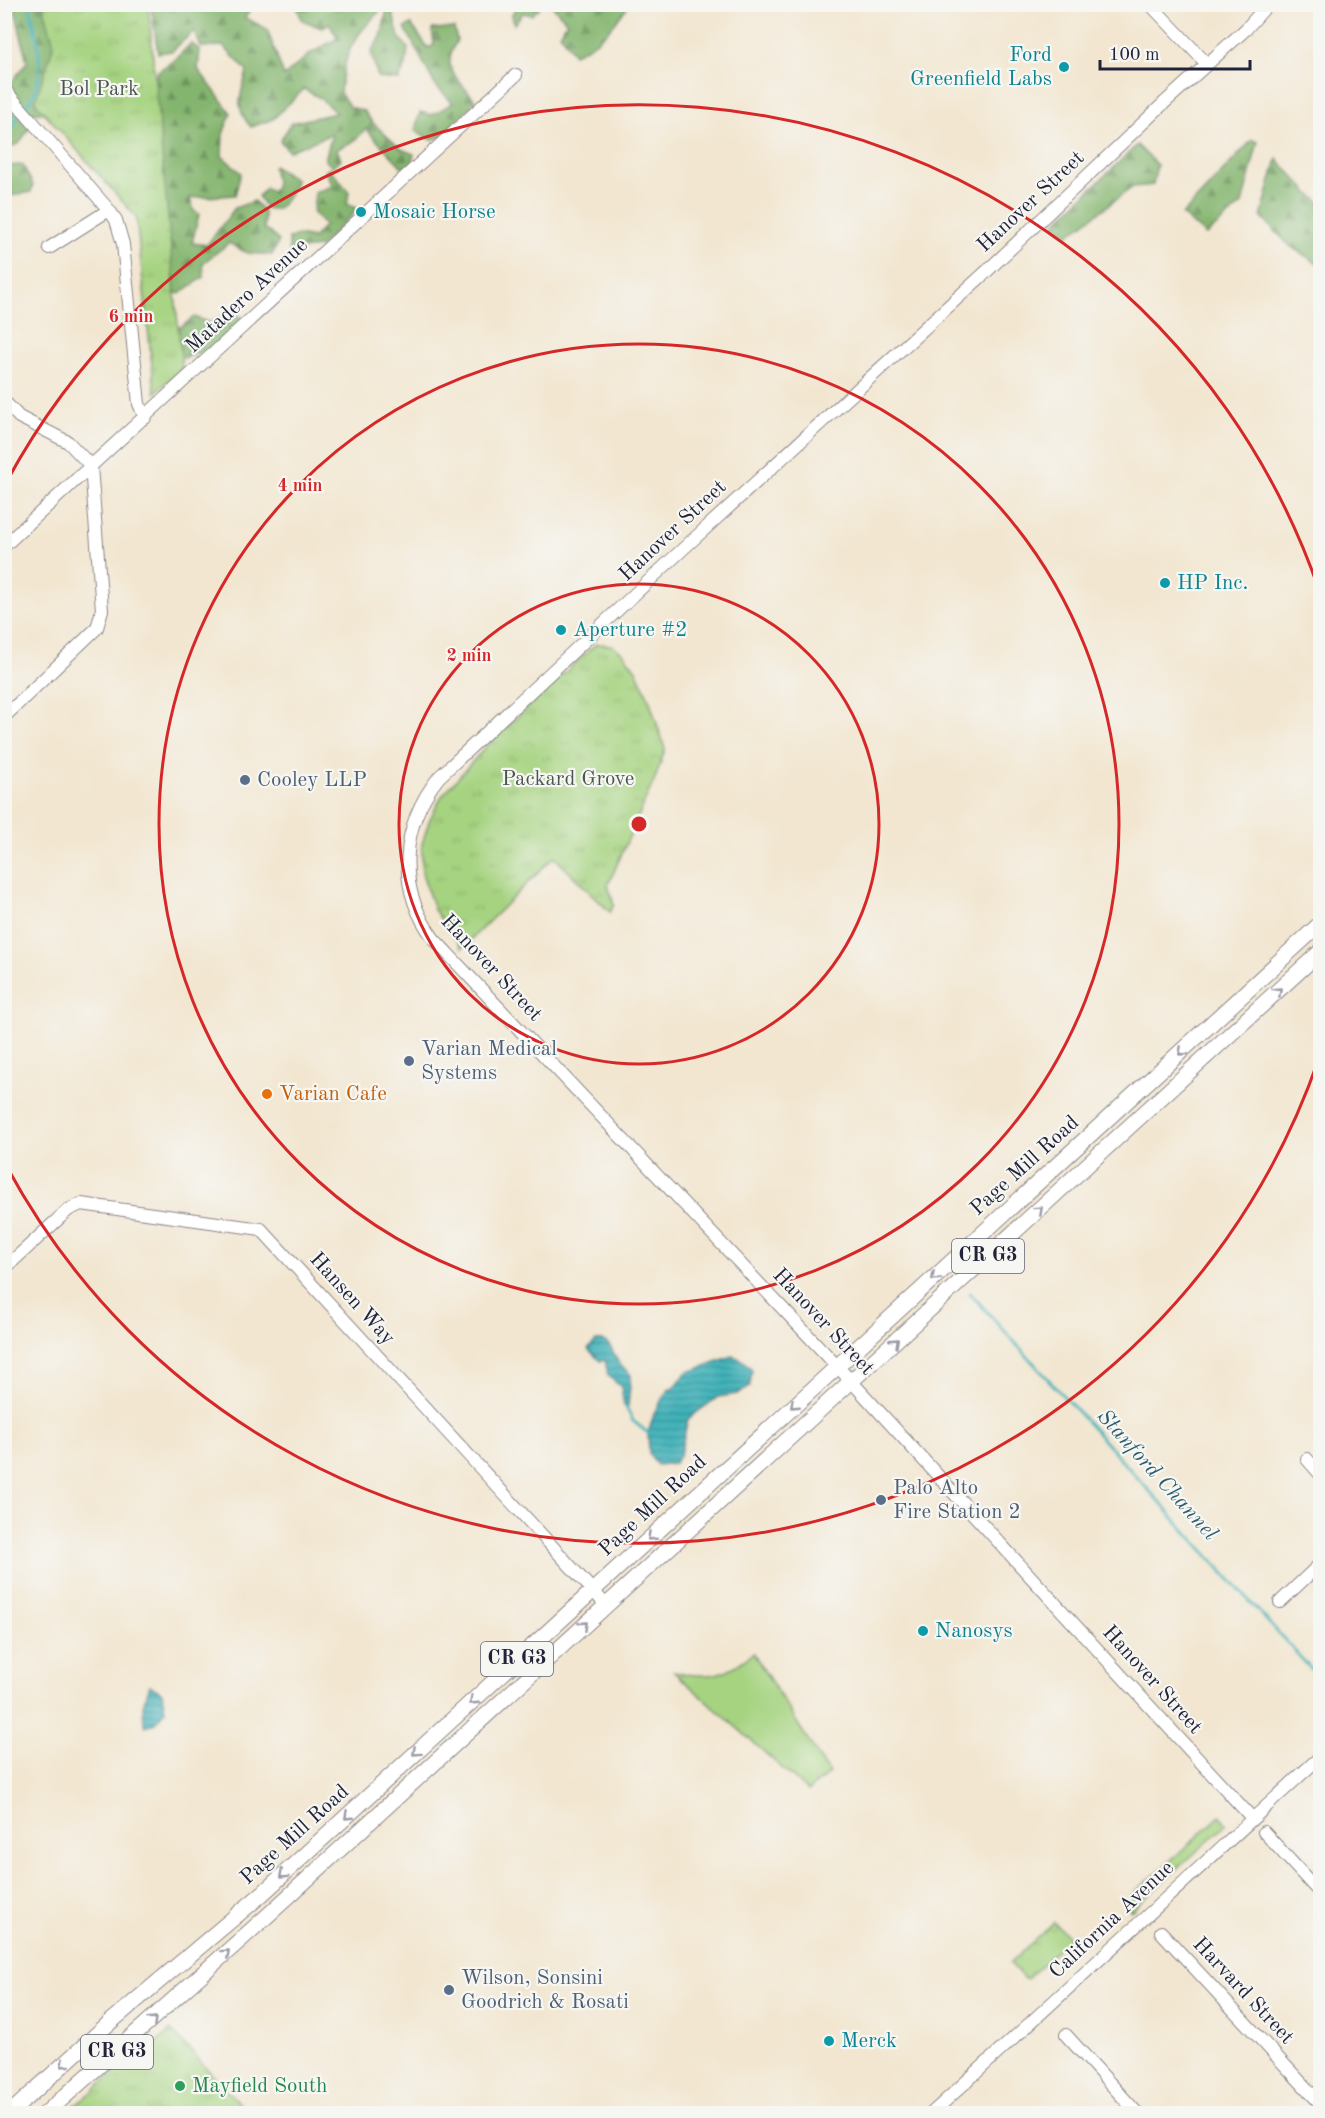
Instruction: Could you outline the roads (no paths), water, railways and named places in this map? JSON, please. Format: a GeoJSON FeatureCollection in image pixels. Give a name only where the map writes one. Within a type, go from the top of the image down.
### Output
{"type":"FeatureCollection","features":[{"type":"Feature","properties":{"kind":"main road","name":"Page Mill Road"},"geometry":{"type":"LineString","coordinates":[[9,2114],[107,2025],[262,1894],[1320,924]]}},
{"type":"Feature","properties":{"kind":"main road","name":"Page Mill Road"},"geometry":{"type":"LineString","coordinates":[[45,2114],[266,1917],[1320,952]]}},
{"type":"Feature","properties":{"kind":"main road"},"geometry":{"type":"LineString","coordinates":[[1236,1030],[1238,1000]]}},
{"type":"Feature","properties":{"kind":"street"},"geometry":{"type":"LineString","coordinates":[[1150,4],[1207,64]]}},
{"type":"Feature","properties":{"kind":"street","name":"Hanover Street"},"geometry":{"type":"LineString","coordinates":[[1252,1818],[852,1382],[434,939],[419,917],[410,891],[406,858],[413,822],[427,792],[466,750],[1207,64],[1268,4]]}},
{"type":"Feature","properties":{"kind":"street","name":"Matadero Avenue"},"geometry":{"type":"LineString","coordinates":[[4,546],[516,75]]}},
{"type":"Feature","properties":{"kind":"street"},"geometry":{"type":"LineString","coordinates":[[4,89],[110,210],[116,220],[123,244],[138,404],[145,418]]}},
{"type":"Feature","properties":{"kind":"street"},"geometry":{"type":"LineString","coordinates":[[49,248],[110,210]]}},
{"type":"Feature","properties":{"kind":"street"},"geometry":{"type":"LineString","coordinates":[[4,401],[19,417],[68,442],[91,466],[102,598],[102,618],[98,628],[4,717]]}},
{"type":"Feature","properties":{"kind":"street","name":"Hansen Way"},"geometry":{"type":"LineString","coordinates":[[4,1269],[68,1210],[81,1204],[261,1229],[606,1605]]}},
{"type":"Feature","properties":{"kind":"street"},"geometry":{"type":"LineString","coordinates":[[1307,1459],[1320,1474]]}},
{"type":"Feature","properties":{"kind":"street"},"geometry":{"type":"LineString","coordinates":[[1280,1602],[1320,1564]]}},
{"type":"Feature","properties":{"kind":"street","name":"California Avenue"},"geometry":{"type":"LineString","coordinates":[[940,2111],[1320,1757]]}},
{"type":"Feature","properties":{"kind":"street"},"geometry":{"type":"LineString","coordinates":[[1264,1832],[1320,1893]]}},
{"type":"Feature","properties":{"kind":"street","name":"Harvard Street"},"geometry":{"type":"LineString","coordinates":[[1161,1932],[1320,2103]]}},
{"type":"Feature","properties":{"kind":"street"},"geometry":{"type":"LineString","coordinates":[[1066,2035],[1138,2114]]}},
{"type":"Feature","properties":{"kind":"water"},"geometry":{"type":"Polygon","coordinates":[[[596,1341],[608,1343],[618,1362],[631,1375],[628,1406],[624,1406],[621,1387],[608,1375],[605,1360],[600,1361],[588,1349],[596,1341]]]}},
{"type":"Feature","properties":{"kind":"water"},"geometry":{"type":"Polygon","coordinates":[[[732,1356],[741,1359],[752,1369],[750,1386],[737,1394],[718,1397],[688,1419],[680,1455],[674,1463],[657,1465],[649,1453],[648,1433],[655,1411],[668,1390],[674,1388],[686,1373],[732,1356]]]}},
{"type":"Feature","properties":{"kind":"water"},"geometry":{"type":"Polygon","coordinates":[[[150,1685],[162,1693],[165,1710],[155,1723],[144,1726],[143,1705],[150,1685]]]}},
{"type":"Feature","properties":{"kind":"waterway"},"geometry":{"type":"LineString","coordinates":[[24,108],[32,97],[39,72],[38,45],[29,4]]}},
{"type":"Feature","properties":{"kind":"waterway"},"geometry":{"type":"LineString","coordinates":[[4,150],[19,113]]}},
{"type":"Feature","properties":{"kind":"waterway","name":"Stanford Channel"},"geometry":{"type":"LineString","coordinates":[[970,1293],[1320,1679]]}},
{"type":"Feature","properties":{"kind":"waterway"},"geometry":{"type":"LineString","coordinates":[[625,1405],[633,1421],[648,1433]]}},
{"type":"Feature","properties":{"kind":"place","name":"Ford Greenfield Labs"},"geometry":{"type":"Point","coordinates":[1064,67]}},
{"type":"Feature","properties":{"kind":"place","name":"Mosaic Horse"},"geometry":{"type":"Point","coordinates":[361,212]}},
{"type":"Feature","properties":{"kind":"place","name":"HP Inc."},"geometry":{"type":"Point","coordinates":[1165,583]}},
{"type":"Feature","properties":{"kind":"place","name":"Aperture #2"},"geometry":{"type":"Point","coordinates":[561,630]}},
{"type":"Feature","properties":{"kind":"place","name":"Cooley LLP"},"geometry":{"type":"Point","coordinates":[245,780]}},
{"type":"Feature","properties":{"kind":"place","name":"Varian Medical Systems"},"geometry":{"type":"Point","coordinates":[409,1061]}},
{"type":"Feature","properties":{"kind":"place","name":"Varian Cafe"},"geometry":{"type":"Point","coordinates":[267,1094]}},
{"type":"Feature","properties":{"kind":"place","name":"Palo Alto Fire Station 2"},"geometry":{"type":"Point","coordinates":[881,1500]}},
{"type":"Feature","properties":{"kind":"place","name":"Nanosys"},"geometry":{"type":"Point","coordinates":[923,1631]}},
{"type":"Feature","properties":{"kind":"place","name":"Wilson, Sonsini Goodrich & Rosati"},"geometry":{"type":"Point","coordinates":[449,1990]}},
{"type":"Feature","properties":{"kind":"place","name":"Merck"},"geometry":{"type":"Point","coordinates":[829,2041]}},
{"type":"Feature","properties":{"kind":"place","name":"Mayfield South"},"geometry":{"type":"Point","coordinates":[180,2086]}},
{"type":"Feature","properties":{"kind":"park label","name":"Bol Park"},"geometry":{"type":"Point","coordinates":[99,89]}},
{"type":"Feature","properties":{"kind":"park label","name":"Packard Grove"},"geometry":{"type":"Point","coordinates":[568,779]}}]}
